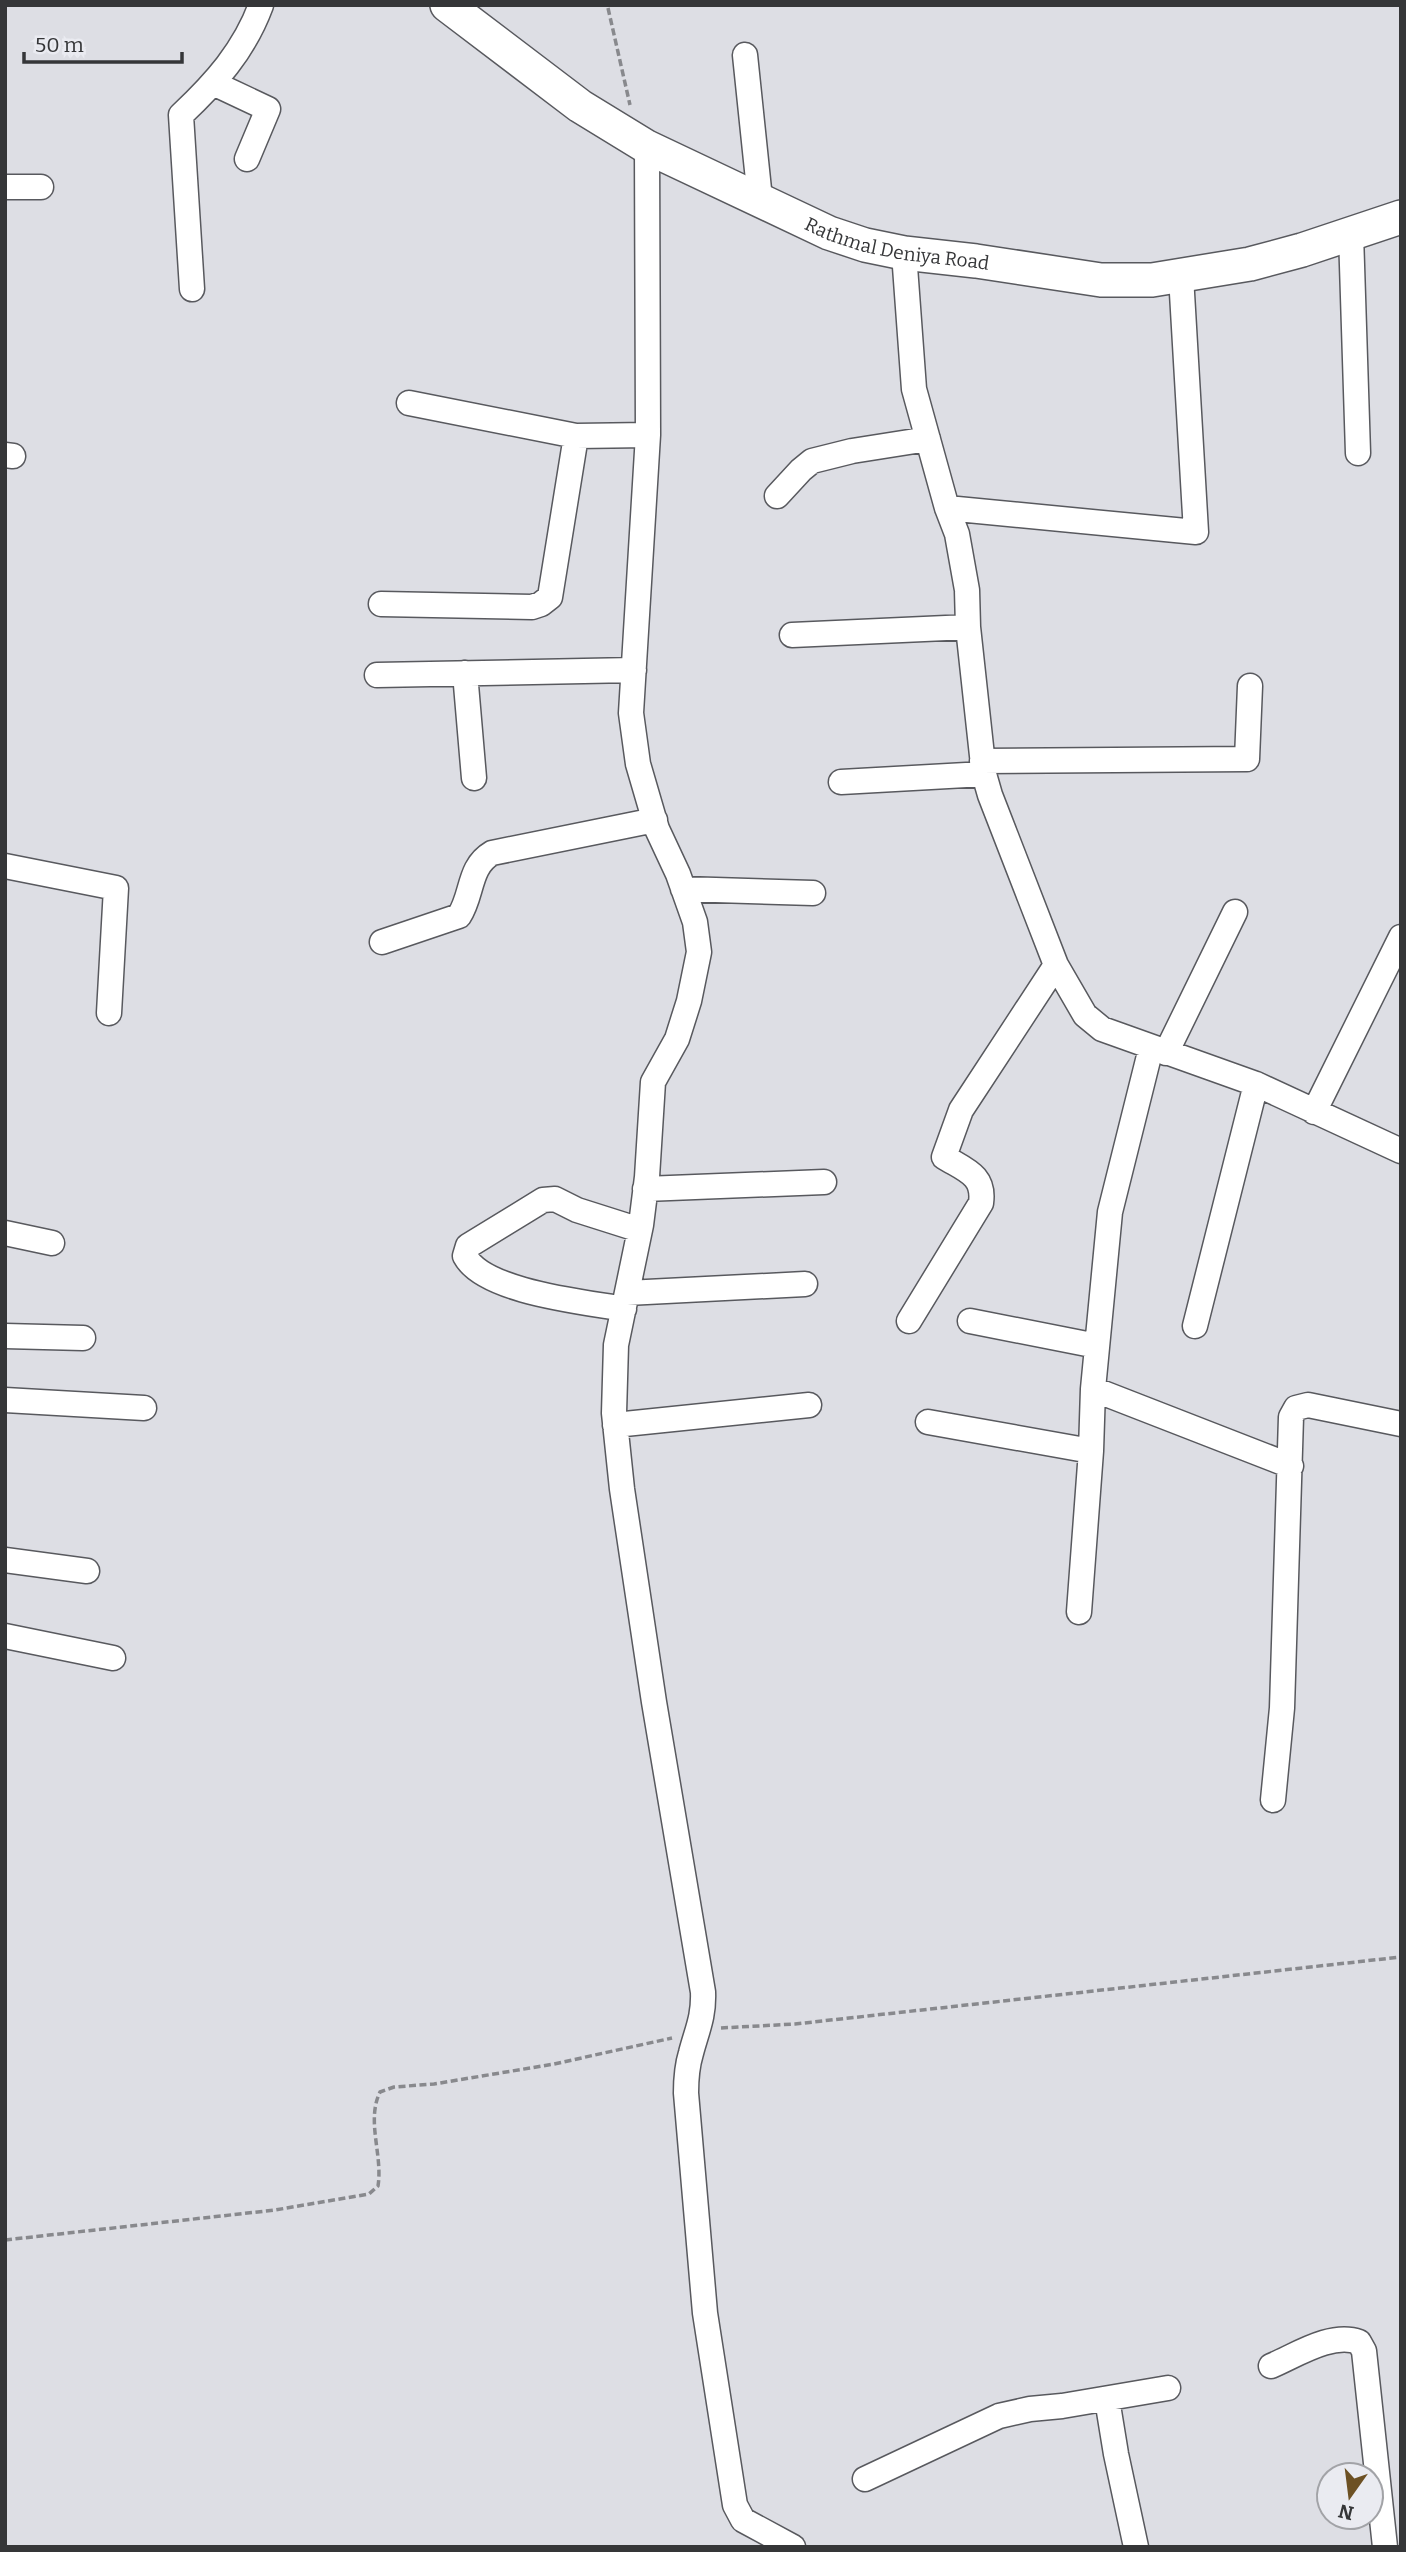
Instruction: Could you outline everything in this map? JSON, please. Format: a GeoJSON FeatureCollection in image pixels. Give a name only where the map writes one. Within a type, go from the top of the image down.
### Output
{"type":"FeatureCollection","features":[{"type":"Feature","properties":{"kind":"street"},"geometry":{"type":"LineString","coordinates":[[192,289],[181,116],[215,84],[233,59],[261,5]]}},
{"type":"Feature","properties":{"kind":"street","name":"Rathmal Deniya Road"},"geometry":{"type":"LineString","coordinates":[[447,5],[580,106],[640,142],[829,233],[904,253],[1101,280],[1152,280],[1250,264],[1401,217]]}},
{"type":"Feature","properties":{"kind":"street"},"geometry":{"type":"LineString","coordinates":[[745,55],[760,199]]}},
{"type":"Feature","properties":{"kind":"street"},"geometry":{"type":"LineString","coordinates":[[215,84],[268,109],[247,159]]}},
{"type":"Feature","properties":{"kind":"street"},"geometry":{"type":"LineString","coordinates":[[640,142],[648,435],[631,713],[634,745],[655,820],[695,922],[699,952],[690,1000],[677,1039],[653,1082],[640,1230],[616,1345],[615,1425],[652,1689],[703,1992],[704,2009],[686,2073],[686,2093],[705,2314],[725,2451],[735,2505],[743,2520],[793,2547]]}},
{"type":"Feature","properties":{"kind":"street"},"geometry":{"type":"LineString","coordinates":[[5,187],[41,187]]}},
{"type":"Feature","properties":{"kind":"street"},"geometry":{"type":"LineString","coordinates":[[1352,233],[1358,453]]}},
{"type":"Feature","properties":{"kind":"street"},"geometry":{"type":"LineString","coordinates":[[904,253],[914,389],[959,545],[967,590],[968,627],[983,767],[989,795],[1056,965],[1084,1015],[1102,1030],[1256,1084],[1401,1152]]}},
{"type":"Feature","properties":{"kind":"street"},"geometry":{"type":"LineString","coordinates":[[947,508],[1196,532],[1181,276]]}},
{"type":"Feature","properties":{"kind":"street"},"geometry":{"type":"LineString","coordinates":[[409,403],[576,436],[648,435]]}},
{"type":"Feature","properties":{"kind":"street"},"geometry":{"type":"LineString","coordinates":[[381,604],[532,607],[550,597],[576,436]]}},
{"type":"Feature","properties":{"kind":"street"},"geometry":{"type":"LineString","coordinates":[[777,496],[813,461],[852,451],[928,439]]}},
{"type":"Feature","properties":{"kind":"street"},"geometry":{"type":"LineString","coordinates":[[792,635],[968,627]]}},
{"type":"Feature","properties":{"kind":"street"},"geometry":{"type":"LineString","coordinates":[[377,675],[634,670]]}},
{"type":"Feature","properties":{"kind":"street"},"geometry":{"type":"LineString","coordinates":[[465,673],[474,778]]}},
{"type":"Feature","properties":{"kind":"street"},"geometry":{"type":"LineString","coordinates":[[841,782],[983,767],[1247,759],[1250,686]]}},
{"type":"Feature","properties":{"kind":"street"},"geometry":{"type":"LineString","coordinates":[[382,942],[459,916],[477,866],[482,858],[492,853],[655,820]]}},
{"type":"Feature","properties":{"kind":"street"},"geometry":{"type":"LineString","coordinates":[[5,866],[116,888],[109,1013]]}},
{"type":"Feature","properties":{"kind":"street"},"geometry":{"type":"LineString","coordinates":[[683,889],[813,893]]}},
{"type":"Feature","properties":{"kind":"street"},"geometry":{"type":"LineString","coordinates":[[1079,1612],[1093,1389],[1110,1212],[1158,1051],[1235,912]]}},
{"type":"Feature","properties":{"kind":"street"},"geometry":{"type":"LineString","coordinates":[[1314,1112],[1401,937]]}},
{"type":"Feature","properties":{"kind":"street"},"geometry":{"type":"LineString","coordinates":[[909,1321],[981,1203],[983,1190],[977,1177],[944,1157],[961,1110],[1056,965]]}},
{"type":"Feature","properties":{"kind":"street"},"geometry":{"type":"LineString","coordinates":[[1195,1326],[1256,1084]]}},
{"type":"Feature","properties":{"kind":"street"},"geometry":{"type":"LineString","coordinates":[[645,1189],[824,1182]]}},
{"type":"Feature","properties":{"kind":"street"},"geometry":{"type":"LineString","coordinates":[[640,1230],[577,1210],[555,1199],[543,1200],[468,1246],[465,1256],[470,1265],[521,1290],[625,1301],[805,1284]]}},
{"type":"Feature","properties":{"kind":"street"},"geometry":{"type":"LineString","coordinates":[[5,1233],[52,1242]]}},
{"type":"Feature","properties":{"kind":"street"},"geometry":{"type":"LineString","coordinates":[[970,1321],[1097,1346]]}},
{"type":"Feature","properties":{"kind":"street"},"geometry":{"type":"LineString","coordinates":[[5,1336],[83,1338]]}},
{"type":"Feature","properties":{"kind":"street"},"geometry":{"type":"LineString","coordinates":[[1093,1389],[1291,1466]]}},
{"type":"Feature","properties":{"kind":"street"},"geometry":{"type":"LineString","coordinates":[[5,1400],[145,1408]]}},
{"type":"Feature","properties":{"kind":"street"},"geometry":{"type":"LineString","coordinates":[[615,1425],[808,1405]]}},
{"type":"Feature","properties":{"kind":"street"},"geometry":{"type":"LineString","coordinates":[[1273,1800],[1282,1708],[1291,1417],[1296,1408],[1308,1405],[1401,1424]]}},
{"type":"Feature","properties":{"kind":"street"},"geometry":{"type":"LineString","coordinates":[[928,1422],[1091,1451]]}},
{"type":"Feature","properties":{"kind":"street"},"geometry":{"type":"LineString","coordinates":[[5,1560],[87,1571]]}},
{"type":"Feature","properties":{"kind":"street"},"geometry":{"type":"LineString","coordinates":[[5,1636],[113,1658]]}},
{"type":"Feature","properties":{"kind":"street"},"geometry":{"type":"LineString","coordinates":[[1270,2366],[1333,2340],[1346,2337],[1359,2342],[1364,2351],[1385,2547]]}},
{"type":"Feature","properties":{"kind":"street"},"geometry":{"type":"LineString","coordinates":[[865,2479],[999,2416],[1168,2388]]}},
{"type":"Feature","properties":{"kind":"street"},"geometry":{"type":"LineString","coordinates":[[1107,2399],[1136,2547]]}},
{"type":"Feature","properties":{"kind":"path"},"geometry":{"type":"LineString","coordinates":[[608,8],[640,142]]}}]}
